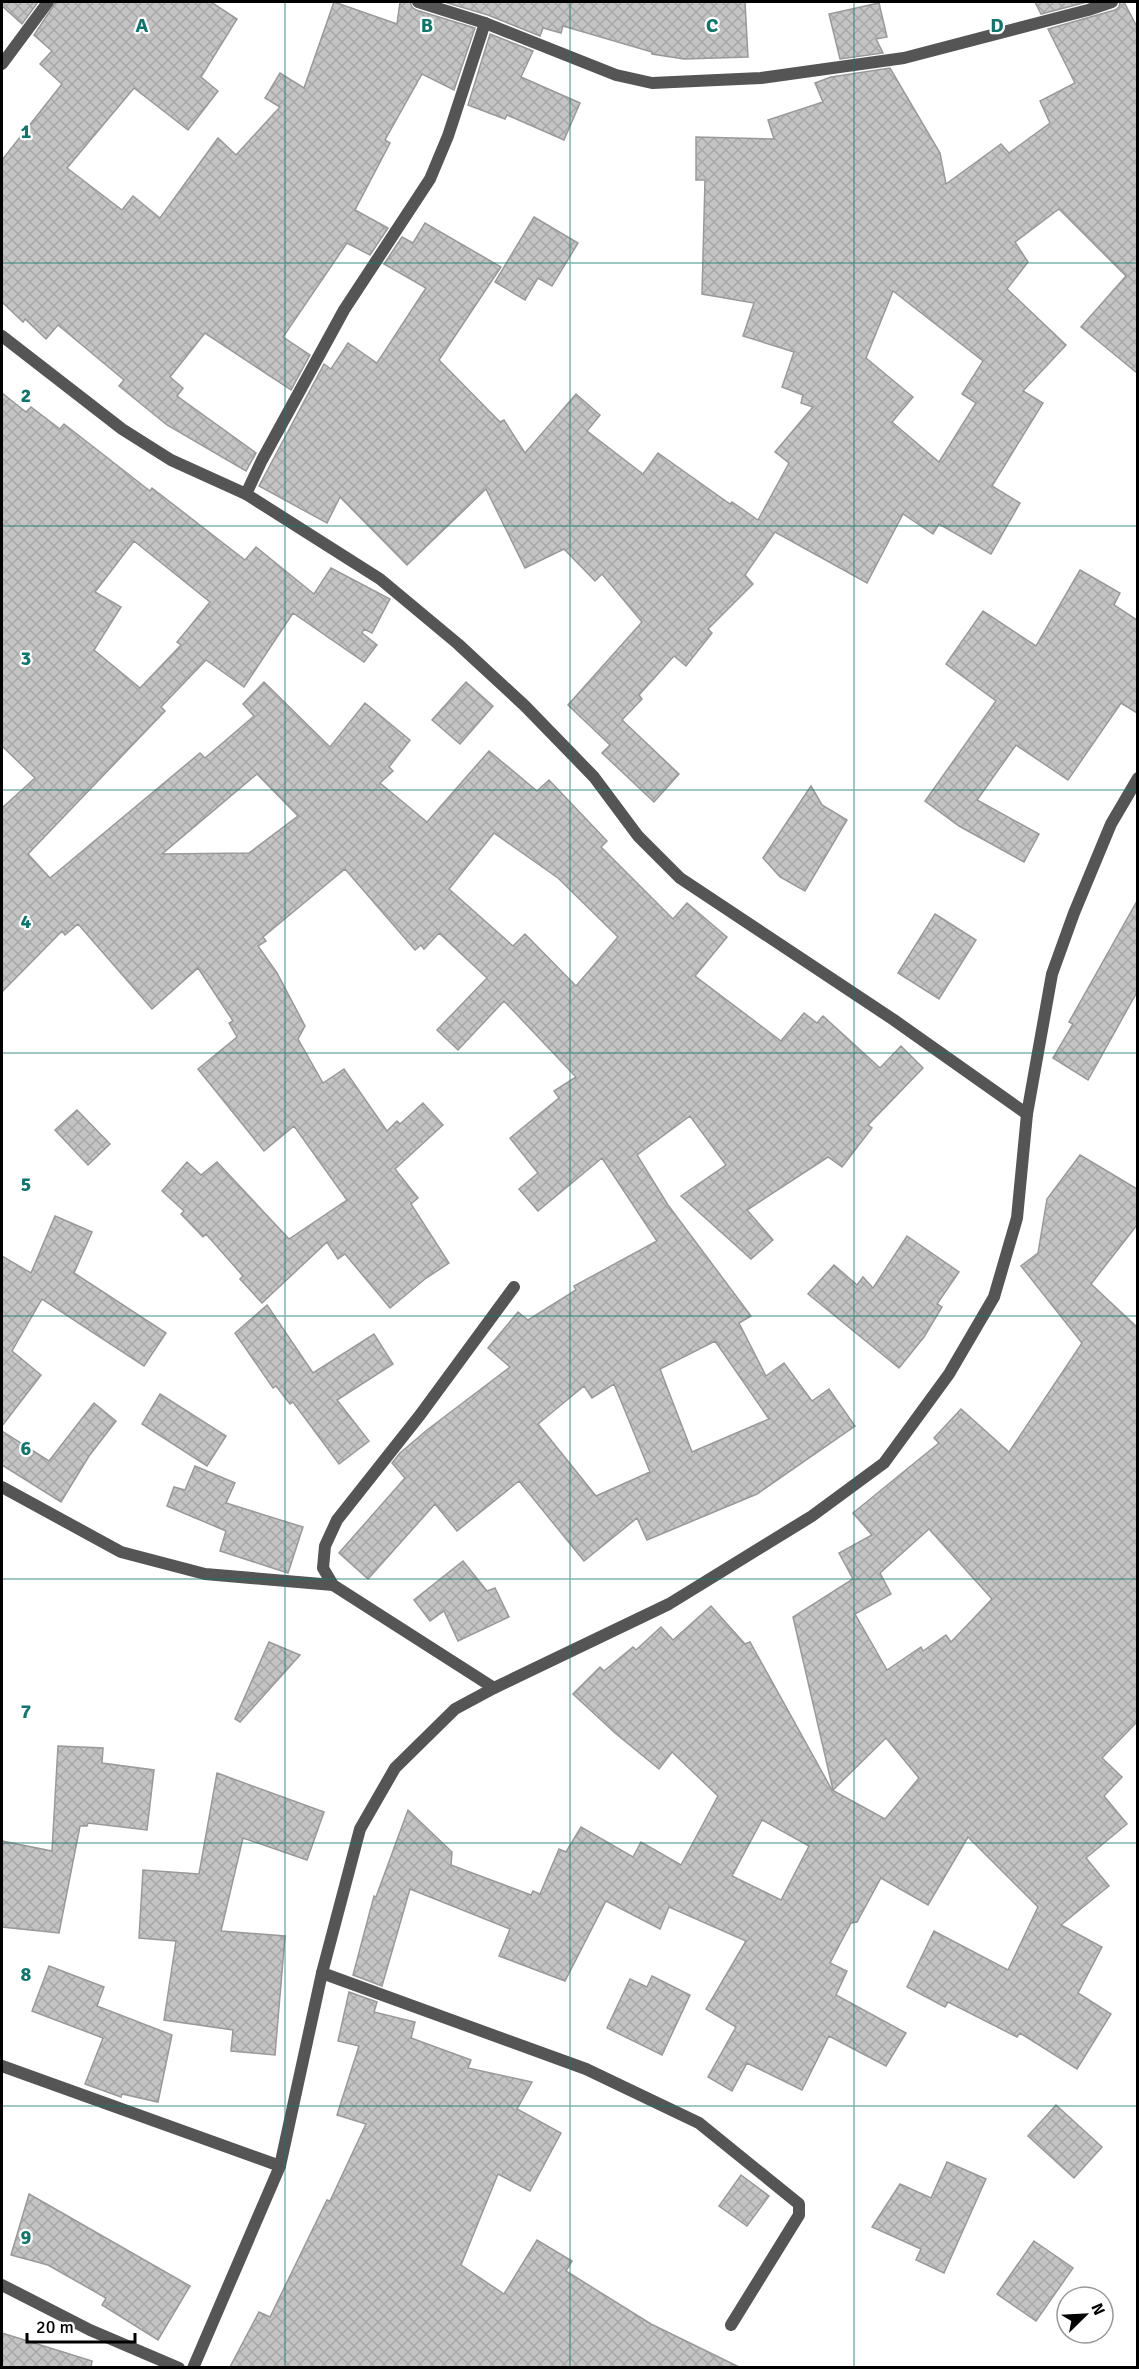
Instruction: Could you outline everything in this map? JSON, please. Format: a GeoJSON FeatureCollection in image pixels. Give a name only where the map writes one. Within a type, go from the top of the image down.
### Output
{"type":"FeatureCollection","features":[{"type":"Feature","properties":{"kind":"street"},"geometry":{"type":"LineString","coordinates":[[2,64],[48,2]]}},
{"type":"Feature","properties":{"kind":"street"},"geometry":{"type":"LineString","coordinates":[[418,2],[484,23],[616,75],[652,83],[760,78],[904,58],[1112,2]]}},
{"type":"Feature","properties":{"kind":"street"},"geometry":{"type":"LineString","coordinates":[[246,494],[262,460],[344,310],[430,178],[448,136],[484,23]]}},
{"type":"Feature","properties":{"kind":"street"},"geometry":{"type":"LineString","coordinates":[[2,336],[122,429],[171,460],[246,494],[380,579],[458,644],[525,706],[594,777],[638,836],[680,878],[894,1020],[1028,1114]]}},
{"type":"Feature","properties":{"kind":"street"},"geometry":{"type":"LineString","coordinates":[[194,2367],[280,2166],[322,1973],[360,1829],[395,1768],[455,1709],[669,1604],[812,1516],[884,1463],[949,1374],[994,1297],[1017,1218],[1028,1114],[1052,974],[1074,913],[1112,824],[1137,778]]}},
{"type":"Feature","properties":{"kind":"street"},"geometry":{"type":"LineString","coordinates":[[494,1688],[333,1585],[323,1568],[325,1546],[337,1520],[420,1414],[514,1287]]}},
{"type":"Feature","properties":{"kind":"street"},"geometry":{"type":"LineString","coordinates":[[2,1487],[121,1552],[205,1574],[333,1585]]}},
{"type":"Feature","properties":{"kind":"street"},"geometry":{"type":"LineString","coordinates":[[322,1973],[586,2068],[699,2123],[799,2204],[799,2215],[731,2325]]}},
{"type":"Feature","properties":{"kind":"street"},"geometry":{"type":"LineString","coordinates":[[2,2066],[280,2166]]}},
{"type":"Feature","properties":{"kind":"street"},"geometry":{"type":"LineString","coordinates":[[2,2285],[90,2330],[179,2367]]}},
{"type":"Feature","properties":{"kind":"building"},"geometry":{"type":"Polygon","coordinates":[[[2,2],[38,2],[22,24],[2,6],[2,2]]]}},
{"type":"Feature","properties":{"kind":"building"},"geometry":{"type":"Polygon","coordinates":[[[56,2],[211,2],[237,19],[201,77],[218,91],[188,130],[134,88],[67,168],[122,210],[133,196],[160,218],[218,138],[236,155],[280,107],[265,98],[280,73],[304,88],[334,2],[397,24],[400,2],[410,2],[416,10],[475,28],[454,90],[422,74],[385,140],[390,143],[355,210],[388,228],[370,255],[347,243],[283,337],[310,355],[291,390],[205,333],[170,377],[183,388],[177,396],[256,453],[246,471],[167,425],[119,386],[124,380],[58,325],[46,339],[2,302],[2,160],[62,84],[40,64],[52,51],[34,35],[56,2]]]}},
{"type":"Feature","properties":{"kind":"building"},"geometry":{"type":"Polygon","coordinates":[[[444,2],[745,2],[748,57],[684,59],[652,54],[652,52],[563,26],[561,33],[543,28],[540,36],[488,15],[444,2]]]}},
{"type":"Feature","properties":{"kind":"building"},"geometry":{"type":"Polygon","coordinates":[[[1035,2],[1087,2],[1041,14],[1035,2]]]}},
{"type":"Feature","properties":{"kind":"building"},"geometry":{"type":"Polygon","coordinates":[[[1120,2],[1124,2],[1137,27],[1137,373],[1081,327],[1126,276],[1059,209],[1015,242],[1028,262],[1007,289],[1066,345],[1023,391],[1043,403],[992,486],[1020,503],[991,554],[939,524],[933,534],[903,514],[867,583],[775,532],[745,575],[753,584],[708,629],[712,633],[686,666],[674,656],[639,695],[642,699],[622,720],[679,774],[654,802],[602,753],[610,745],[568,705],[642,622],[602,574],[595,581],[564,549],[525,568],[486,489],[407,565],[340,497],[327,523],[259,486],[324,364],[331,369],[348,343],[377,363],[426,288],[384,264],[402,237],[413,243],[425,223],[501,267],[439,360],[500,422],[504,420],[525,453],[576,394],[600,415],[587,431],[643,474],[658,453],[730,504],[732,502],[758,520],[789,463],[775,452],[813,407],[801,403],[803,395],[782,387],[794,352],[743,336],[754,303],[702,294],[705,180],[696,180],[696,137],[774,139],[768,120],[823,102],[815,83],[831,77],[890,68],[940,153],[946,184],[1001,144],[1009,153],[1050,123],[1040,101],[1075,83],[1048,29],[1119,7],[1120,2]],[[893,291],[866,358],[913,397],[892,422],[939,462],[976,403],[962,394],[983,361],[893,291]]]}},
{"type":"Feature","properties":{"kind":"building"},"geometry":{"type":"Polygon","coordinates":[[[879,3],[887,37],[876,39],[883,53],[840,59],[829,14],[879,3]]]}},
{"type":"Feature","properties":{"kind":"building"},"geometry":{"type":"Polygon","coordinates":[[[490,34],[533,51],[521,77],[580,103],[564,140],[507,115],[505,119],[468,105],[490,34]]]}},
{"type":"Feature","properties":{"kind":"building"},"geometry":{"type":"Polygon","coordinates":[[[534,217],[578,243],[552,286],[538,278],[525,300],[495,282],[534,217]]]}},
{"type":"Feature","properties":{"kind":"building"},"geometry":{"type":"Polygon","coordinates":[[[2,393],[26,412],[31,407],[60,429],[64,424],[150,491],[152,488],[245,560],[256,547],[314,594],[331,568],[390,599],[372,633],[364,629],[362,633],[377,645],[364,662],[293,613],[244,687],[206,660],[161,707],[165,711],[28,854],[50,878],[200,753],[205,758],[254,716],[243,704],[264,682],[330,747],[365,703],[410,740],[389,767],[393,771],[380,783],[427,822],[489,751],[537,791],[549,780],[607,841],[601,847],[673,919],[687,903],[727,937],[695,976],[781,1041],[804,1013],[817,1023],[823,1016],[880,1068],[901,1046],[923,1068],[868,1125],[872,1128],[842,1167],[828,1157],[747,1210],[773,1240],[751,1259],[681,1196],[726,1165],[690,1116],[637,1155],[668,1205],[751,1316],[739,1323],[766,1376],[784,1363],[812,1401],[829,1389],[855,1426],[757,1494],[647,1540],[637,1518],[584,1561],[519,1481],[457,1531],[435,1504],[368,1579],[339,1553],[405,1478],[392,1463],[400,1453],[510,1367],[488,1348],[518,1312],[528,1320],[576,1290],[574,1286],[657,1241],[602,1158],[538,1211],[519,1189],[538,1173],[510,1138],[559,1098],[554,1091],[576,1077],[504,1001],[458,1050],[437,1030],[487,978],[439,933],[424,949],[421,945],[415,950],[345,869],[263,937],[266,941],[258,946],[277,973],[305,1026],[298,1039],[323,1083],[344,1069],[387,1131],[397,1121],[400,1124],[423,1103],[443,1125],[395,1169],[418,1198],[411,1204],[449,1263],[425,1279],[390,1308],[345,1254],[338,1259],[327,1242],[262,1303],[240,1279],[243,1276],[206,1234],[203,1237],[181,1214],[184,1211],[162,1191],[187,1162],[201,1175],[217,1162],[289,1239],[347,1200],[294,1126],[264,1151],[198,1069],[237,1037],[229,1023],[233,1021],[198,968],[152,1009],[78,924],[65,935],[62,931],[2,992],[2,808],[35,778],[2,746],[2,393]],[[134,541],[95,592],[121,607],[94,650],[140,688],[181,645],[177,642],[210,602],[134,541]],[[257,774],[162,854],[249,853],[298,816],[257,774]],[[494,833],[449,889],[513,946],[525,934],[576,986],[618,937],[558,878],[494,833]],[[715,1341],[660,1369],[692,1452],[769,1419],[715,1341]],[[614,1384],[592,1398],[584,1386],[538,1424],[596,1496],[650,1472],[614,1384]]]}},
{"type":"Feature","properties":{"kind":"building"},"geometry":{"type":"Polygon","coordinates":[[[1080,570],[1120,593],[1114,605],[1137,620],[1137,713],[1121,703],[1068,780],[1016,745],[977,800],[1039,834],[1024,862],[959,826],[925,801],[996,701],[946,664],[983,611],[1036,646],[1080,570]]]}},
{"type":"Feature","properties":{"kind":"building"},"geometry":{"type":"Polygon","coordinates":[[[466,682],[493,706],[460,744],[432,720],[466,682]]]}},
{"type":"Feature","properties":{"kind":"building"},"geometry":{"type":"Polygon","coordinates":[[[811,786],[822,805],[847,820],[805,891],[780,877],[763,858],[811,786]]]}},
{"type":"Feature","properties":{"kind":"building"},"geometry":{"type":"Polygon","coordinates":[[[1137,901],[1137,992],[1088,1080],[1053,1058],[1073,1024],[1069,1022],[1137,901]]]}},
{"type":"Feature","properties":{"kind":"building"},"geometry":{"type":"Polygon","coordinates":[[[935,914],[976,940],[939,999],[898,973],[935,914]]]}},
{"type":"Feature","properties":{"kind":"building"},"geometry":{"type":"Polygon","coordinates":[[[77,1110],[110,1144],[88,1165],[55,1130],[77,1110]]]}},
{"type":"Feature","properties":{"kind":"building"},"geometry":{"type":"Polygon","coordinates":[[[1080,1155],[1137,1189],[1137,1225],[1091,1284],[1137,1327],[1137,1722],[1102,1758],[1122,1777],[1104,1796],[1127,1824],[1086,1858],[1109,1886],[1061,1925],[1102,1947],[1078,1993],[1111,2014],[1077,2069],[1020,2033],[1017,2037],[948,2002],[945,2007],[907,1987],[934,1931],[1008,1970],[1038,1907],[968,1837],[928,1905],[881,1878],[857,1922],[851,1923],[830,1963],[847,1971],[836,1995],[906,2033],[886,2066],[829,2036],[802,2090],[747,2063],[732,2091],[708,2077],[736,2027],[706,2009],[746,1941],[669,1907],[660,1929],[606,1901],[565,1981],[499,1956],[510,1929],[410,1889],[382,1986],[353,1975],[374,1896],[376,1897],[408,1810],[452,1852],[451,1865],[531,1895],[533,1891],[540,1894],[559,1849],[566,1852],[581,1827],[633,1857],[641,1842],[681,1865],[718,1796],[672,1752],[659,1769],[573,1694],[600,1667],[604,1671],[633,1647],[636,1650],[661,1627],[673,1640],[711,1606],[745,1644],[750,1642],[832,1790],[885,1819],[919,1778],[886,1738],[833,1790],[793,1617],[853,1579],[839,1553],[872,1535],[853,1513],[939,1443],[934,1438],[961,1409],[1009,1452],[1082,1343],[1021,1266],[1038,1253],[1047,1199],[1080,1155]],[[929,1529],[880,1573],[891,1594],[855,1614],[887,1670],[921,1647],[923,1651],[946,1635],[951,1642],[992,1599],[929,1529]],[[762,1820],[732,1876],[781,1900],[809,1846],[762,1820]]]}},
{"type":"Feature","properties":{"kind":"building"},"geometry":{"type":"Polygon","coordinates":[[[55,1216],[92,1232],[74,1273],[166,1333],[144,1366],[42,1299],[12,1351],[41,1375],[2,1426],[2,1256],[31,1273],[55,1216]]]}},
{"type":"Feature","properties":{"kind":"building"},"geometry":{"type":"Polygon","coordinates":[[[907,1236],[959,1272],[937,1304],[942,1307],[924,1337],[899,1368],[808,1294],[834,1265],[857,1285],[863,1277],[873,1288],[907,1236]]]}},
{"type":"Feature","properties":{"kind":"building"},"geometry":{"type":"Polygon","coordinates":[[[267,1305],[313,1373],[374,1334],[393,1364],[337,1400],[369,1441],[339,1464],[293,1402],[290,1404],[276,1386],[273,1388],[235,1333],[267,1305]]]}},
{"type":"Feature","properties":{"kind":"building"},"geometry":{"type":"Polygon","coordinates":[[[160,1394],[226,1436],[207,1466],[142,1424],[160,1394]]]}},
{"type":"Feature","properties":{"kind":"building"},"geometry":{"type":"Polygon","coordinates":[[[94,1403],[116,1421],[89,1456],[61,1502],[2,1465],[2,1431],[49,1461],[94,1403]]]}},
{"type":"Feature","properties":{"kind":"building"},"geometry":{"type":"Polygon","coordinates":[[[195,1466],[235,1483],[226,1503],[303,1527],[288,1573],[220,1551],[226,1531],[167,1506],[174,1487],[185,1490],[195,1466]]]}},
{"type":"Feature","properties":{"kind":"building"},"geometry":{"type":"Polygon","coordinates":[[[463,1561],[487,1591],[495,1588],[509,1617],[458,1641],[444,1611],[430,1621],[414,1600],[463,1561]]]}},
{"type":"Feature","properties":{"kind":"building"},"geometry":{"type":"Polygon","coordinates":[[[269,1642],[300,1655],[240,1722],[235,1719],[269,1642]]]}},
{"type":"Feature","properties":{"kind":"building"},"geometry":{"type":"Polygon","coordinates":[[[58,1746],[103,1748],[102,1763],[154,1770],[147,1830],[88,1823],[87,1826],[80,1826],[59,1933],[2,1927],[2,1841],[52,1851],[58,1746]]]}},
{"type":"Feature","properties":{"kind":"building"},"geometry":{"type":"Polygon","coordinates":[[[217,1773],[324,1812],[307,1860],[243,1838],[221,1931],[285,1936],[275,2055],[231,2051],[233,2030],[164,2020],[176,1941],[139,1938],[143,1870],[199,1874],[217,1773]]]}},
{"type":"Feature","properties":{"kind":"building"},"geometry":{"type":"Polygon","coordinates":[[[49,1966],[104,1987],[97,2006],[172,2035],[158,2102],[122,2094],[121,2097],[85,2084],[103,2038],[32,2011],[49,1966]]]}},
{"type":"Feature","properties":{"kind":"building"},"geometry":{"type":"Polygon","coordinates":[[[652,1976],[690,1995],[662,2055],[607,2028],[630,1979],[647,1987],[652,1976]]]}},
{"type":"Feature","properties":{"kind":"building"},"geometry":{"type":"Polygon","coordinates":[[[349,1992],[377,2002],[374,2012],[415,2022],[411,2038],[471,2060],[468,2068],[532,2082],[517,2109],[561,2133],[530,2191],[498,2174],[461,2265],[504,2294],[537,2240],[572,2261],[566,2271],[651,2324],[739,2367],[230,2367],[259,2312],[270,2317],[327,2200],[330,2201],[366,2124],[337,2115],[359,2046],[338,2041],[349,1992]]]}},
{"type":"Feature","properties":{"kind":"building"},"geometry":{"type":"Polygon","coordinates":[[[1056,2105],[1102,2147],[1074,2178],[1028,2136],[1056,2105]]]}},
{"type":"Feature","properties":{"kind":"building"},"geometry":{"type":"Polygon","coordinates":[[[947,2162],[986,2179],[944,2273],[916,2260],[921,2249],[872,2227],[900,2184],[931,2198],[947,2162]]]}},
{"type":"Feature","properties":{"kind":"building"},"geometry":{"type":"Polygon","coordinates":[[[741,2175],[769,2196],[747,2226],[719,2206],[741,2175]]]}},
{"type":"Feature","properties":{"kind":"building"},"geometry":{"type":"Polygon","coordinates":[[[29,2194],[190,2286],[158,2340],[102,2305],[106,2298],[48,2265],[11,2255],[29,2194]]]}},
{"type":"Feature","properties":{"kind":"building"},"geometry":{"type":"Polygon","coordinates":[[[1034,2241],[1073,2268],[1061,2285],[1055,2285],[1055,2294],[1036,2321],[997,2294],[1034,2241]]]}},
{"type":"Feature","properties":{"kind":"building"},"geometry":{"type":"Polygon","coordinates":[[[2,2333],[92,2361],[91,2367],[2,2367],[2,2333]]]}}]}
